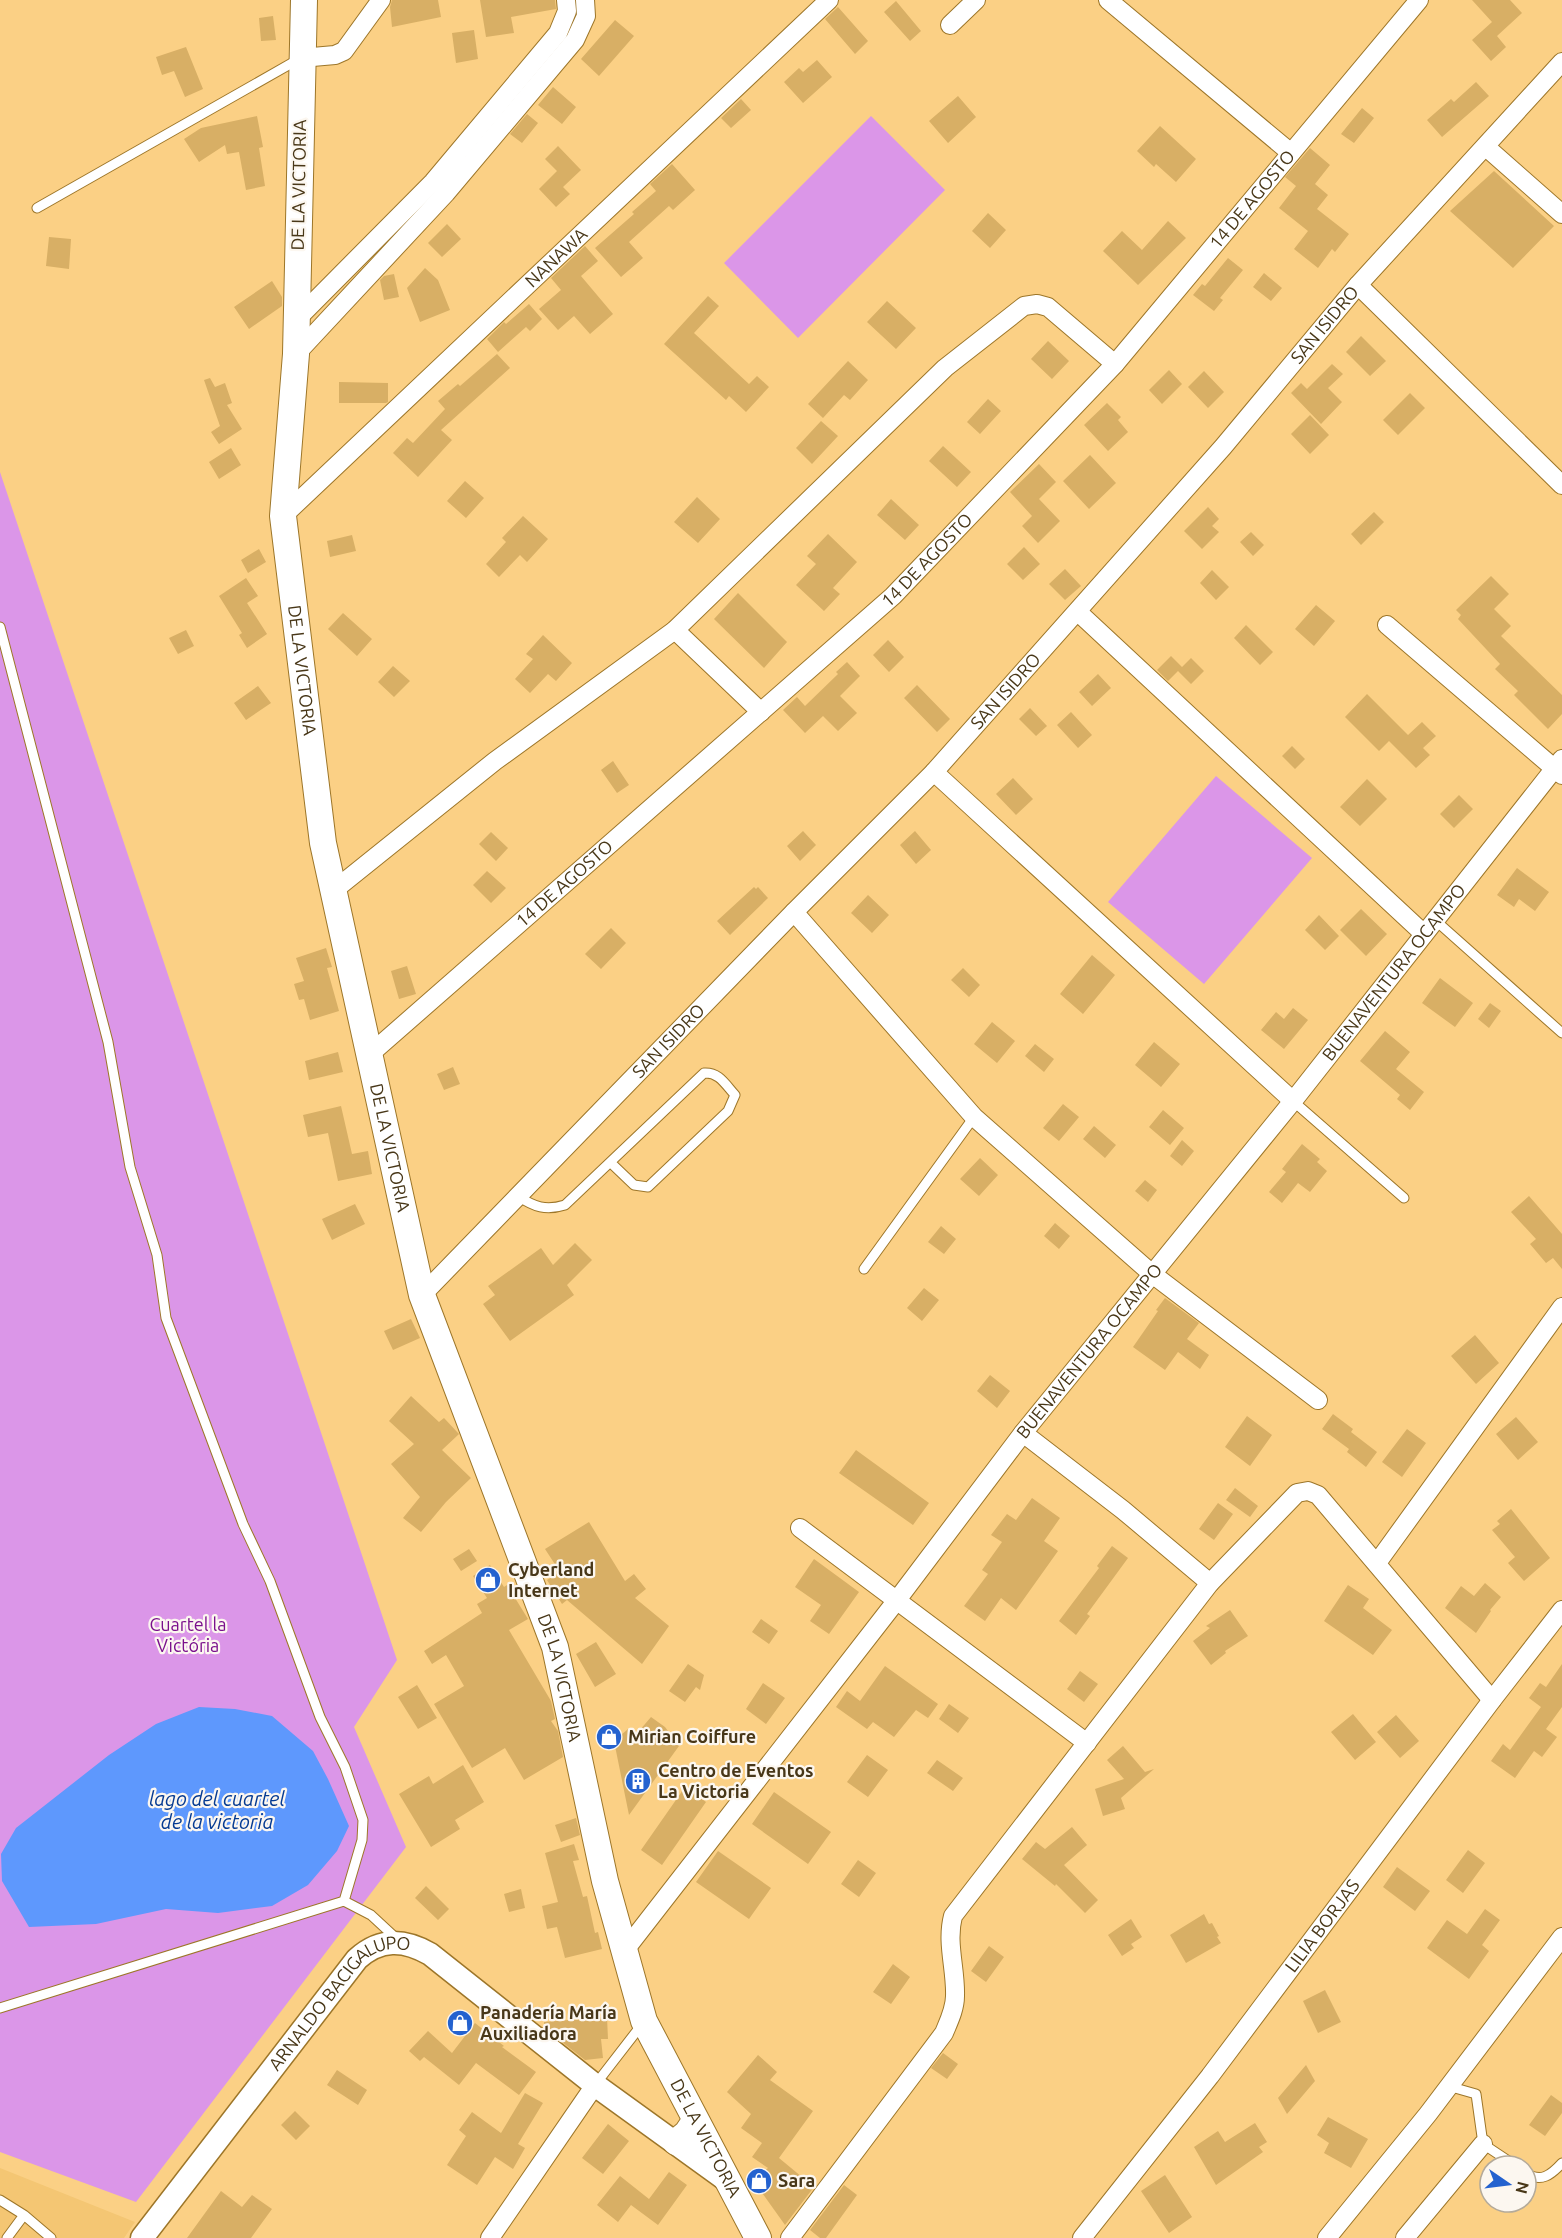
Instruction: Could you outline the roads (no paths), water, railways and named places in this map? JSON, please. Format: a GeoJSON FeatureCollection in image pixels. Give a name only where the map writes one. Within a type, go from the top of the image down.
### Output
{"type":"FeatureCollection","features":[{"type":"Feature","properties":{"kind":"main road","name":"DE LA VICTORIA"},"geometry":{"type":"LineString","coordinates":[[304,0],[296,354],[284,516],[322,843],[422,1296],[555,1647],[605,1881],[644,2021],[758,2238]]}},
{"type":"Feature","properties":{"kind":"main road"},"geometry":{"type":"LineString","coordinates":[[676,2142],[692,2128],[695,2121]]}},
{"type":"Feature","properties":{"kind":"street"},"geometry":{"type":"LineString","coordinates":[[302,58],[335,55],[344,51],[381,0]]}},
{"type":"Feature","properties":{"kind":"street","name":"NANAWA"},"geometry":{"type":"LineString","coordinates":[[284,516],[829,0]]}},
{"type":"Feature","properties":{"kind":"street"},"geometry":{"type":"LineString","coordinates":[[950,25],[976,0]]}},
{"type":"Feature","properties":{"kind":"street"},"geometry":{"type":"LineString","coordinates":[[1108,0],[1291,153]]}},
{"type":"Feature","properties":{"kind":"street","name":"14 DE AGOSTO"},"geometry":{"type":"LineString","coordinates":[[369,1055],[893,596],[1115,364],[1417,0]]}},
{"type":"Feature","properties":{"kind":"street"},"geometry":{"type":"LineString","coordinates":[[296,354],[446,193],[575,40],[586,8],[566,6],[558,33],[433,182],[297,318]]}},
{"type":"Feature","properties":{"kind":"street","name":"SAN ISIDRO"},"geometry":{"type":"LineString","coordinates":[[422,1296],[794,912],[934,772],[1223,447],[1358,285],[1562,62]]}},
{"type":"Feature","properties":{"kind":"street"},"geometry":{"type":"LineString","coordinates":[[1486,147],[1562,214]]}},
{"type":"Feature","properties":{"kind":"street"},"geometry":{"type":"LineString","coordinates":[[1358,285],[1562,485]]}},
{"type":"Feature","properties":{"kind":"street"},"geometry":{"type":"LineString","coordinates":[[333,891],[495,761],[675,630],[945,368],[1024,306],[1037,304],[1048,307],[1115,364]]}},
{"type":"Feature","properties":{"kind":"street"},"geometry":{"type":"LineString","coordinates":[[1078,612],[1429,927]]}},
{"type":"Feature","properties":{"kind":"street"},"geometry":{"type":"LineString","coordinates":[[1387,625],[1559,768]]}},
{"type":"Feature","properties":{"kind":"street"},"geometry":{"type":"LineString","coordinates":[[675,630],[761,712]]}},
{"type":"Feature","properties":{"kind":"street","name":"BUENAVENTURA OCAMPO"},"geometry":{"type":"LineString","coordinates":[[625,1950],[897,1600],[1023,1433],[1293,1101],[1429,927],[1559,768]]}},
{"type":"Feature","properties":{"kind":"street"},"geometry":{"type":"LineString","coordinates":[[934,772],[1293,1101]]}},
{"type":"Feature","properties":{"kind":"street"},"geometry":{"type":"LineString","coordinates":[[794,912],[974,1118],[1151,1274],[1318,1400]]}},
{"type":"Feature","properties":{"kind":"street"},"geometry":{"type":"LineString","coordinates":[[1377,1563],[1562,1307]]}},
{"type":"Feature","properties":{"kind":"street"},"geometry":{"type":"LineString","coordinates":[[1023,1433],[1124,1509],[1210,1583]]}},
{"type":"Feature","properties":{"kind":"street"},"geometry":{"type":"LineString","coordinates":[[790,2238],[944,2033],[955,1997],[950,1938],[953,1916],[1210,1583],[1298,1493],[1308,1491],[1318,1495],[1492,1700]]}},
{"type":"Feature","properties":{"kind":"street"},"geometry":{"type":"LineString","coordinates":[[800,1528],[1087,1743]]}},
{"type":"Feature","properties":{"kind":"street","name":"LILIA BORJAS"},"geometry":{"type":"LineString","coordinates":[[1082,2238],[1210,2076],[1562,1610]]}},
{"type":"Feature","properties":{"kind":"street"},"geometry":{"type":"LineString","coordinates":[[1327,2238],[1448,2086],[1562,1937]]}},
{"type":"Feature","properties":{"kind":"street","name":"ARNALDO BACIGALUPO"},"geometry":{"type":"LineString","coordinates":[[142,2238],[357,1959],[377,1944],[392,1942],[409,1945],[430,1954],[595,2085],[725,2179]]}},
{"type":"Feature","properties":{"kind":"street"},"geometry":{"type":"LineString","coordinates":[[490,2238],[595,2085]]}},
{"type":"Feature","properties":{"kind":"street"},"geometry":{"type":"LineString","coordinates":[[1405,2238],[1483,2144]]}},
{"type":"Feature","properties":{"kind":"lane"},"geometry":{"type":"LineString","coordinates":[[37,208],[302,58]]}},
{"type":"Feature","properties":{"kind":"lane"},"geometry":{"type":"LineString","coordinates":[[0,627],[108,1042],[130,1167],[157,1255],[166,1318],[243,1524],[270,1581],[320,1717],[345,1767],[363,1820],[362,1840],[344,1902]]}},
{"type":"Feature","properties":{"kind":"lane"},"geometry":{"type":"LineString","coordinates":[[1429,927],[1562,1033]]}},
{"type":"Feature","properties":{"kind":"lane"},"geometry":{"type":"LineString","coordinates":[[518,1196],[533,1206],[543,1209],[566,1205],[704,1073],[713,1073],[720,1077],[735,1095],[728,1111],[648,1186],[634,1185],[611,1163]]}},
{"type":"Feature","properties":{"kind":"lane"},"geometry":{"type":"LineString","coordinates":[[1293,1101],[1404,1198]]}},
{"type":"Feature","properties":{"kind":"lane"},"geometry":{"type":"LineString","coordinates":[[864,1269],[974,1118]]}},
{"type":"Feature","properties":{"kind":"lane"},"geometry":{"type":"LineString","coordinates":[[0,2008],[344,1902],[371,1915],[402,1944]]}},
{"type":"Feature","properties":{"kind":"lane"},"geometry":{"type":"LineString","coordinates":[[595,2085],[644,2021]]}},
{"type":"Feature","properties":{"kind":"lane"},"geometry":{"type":"LineString","coordinates":[[1448,2086],[1476,2094],[1483,2144],[1498,2154]]}},
{"type":"Feature","properties":{"kind":"lane"},"geometry":{"type":"LineString","coordinates":[[1538,2178],[1552,2174],[1562,2163]]}},
{"type":"Feature","properties":{"kind":"lane"},"geometry":{"type":"LineString","coordinates":[[0,2200],[24,2215],[51,2238]]}},
{"type":"Feature","properties":{"kind":"lane"},"geometry":{"type":"LineString","coordinates":[[7,2238],[24,2215]]}},
{"type":"Feature","properties":{"kind":"water","name":"lago del cuartel de la victoria"},"geometry":{"type":"Polygon","coordinates":[[[199,1707],[235,1709],[272,1716],[313,1751],[349,1826],[337,1851],[308,1885],[272,1906],[218,1913],[166,1909],[96,1924],[29,1927],[2,1881],[1,1854],[16,1828],[109,1755],[156,1724],[199,1707]]]}},
{"type":"Feature","properties":{"kind":"place","name":"Cyberland Internet"},"geometry":{"type":"Point","coordinates":[488,1580]}},
{"type":"Feature","properties":{"kind":"place","name":"Mirian Coiffure"},"geometry":{"type":"Point","coordinates":[609,1737]}},
{"type":"Feature","properties":{"kind":"place","name":"Centro de Eventos La Victoria"},"geometry":{"type":"Point","coordinates":[638,1781]}},
{"type":"Feature","properties":{"kind":"place","name":"Panadería María Auxiliadora"},"geometry":{"type":"Point","coordinates":[460,2023]}},
{"type":"Feature","properties":{"kind":"place","name":"Sara"},"geometry":{"type":"Point","coordinates":[759,2181]}},
{"type":"Feature","properties":{"kind":"park label","name":"Cuartel la Victória"},"geometry":{"type":"Point","coordinates":[188,1635]}}]}
